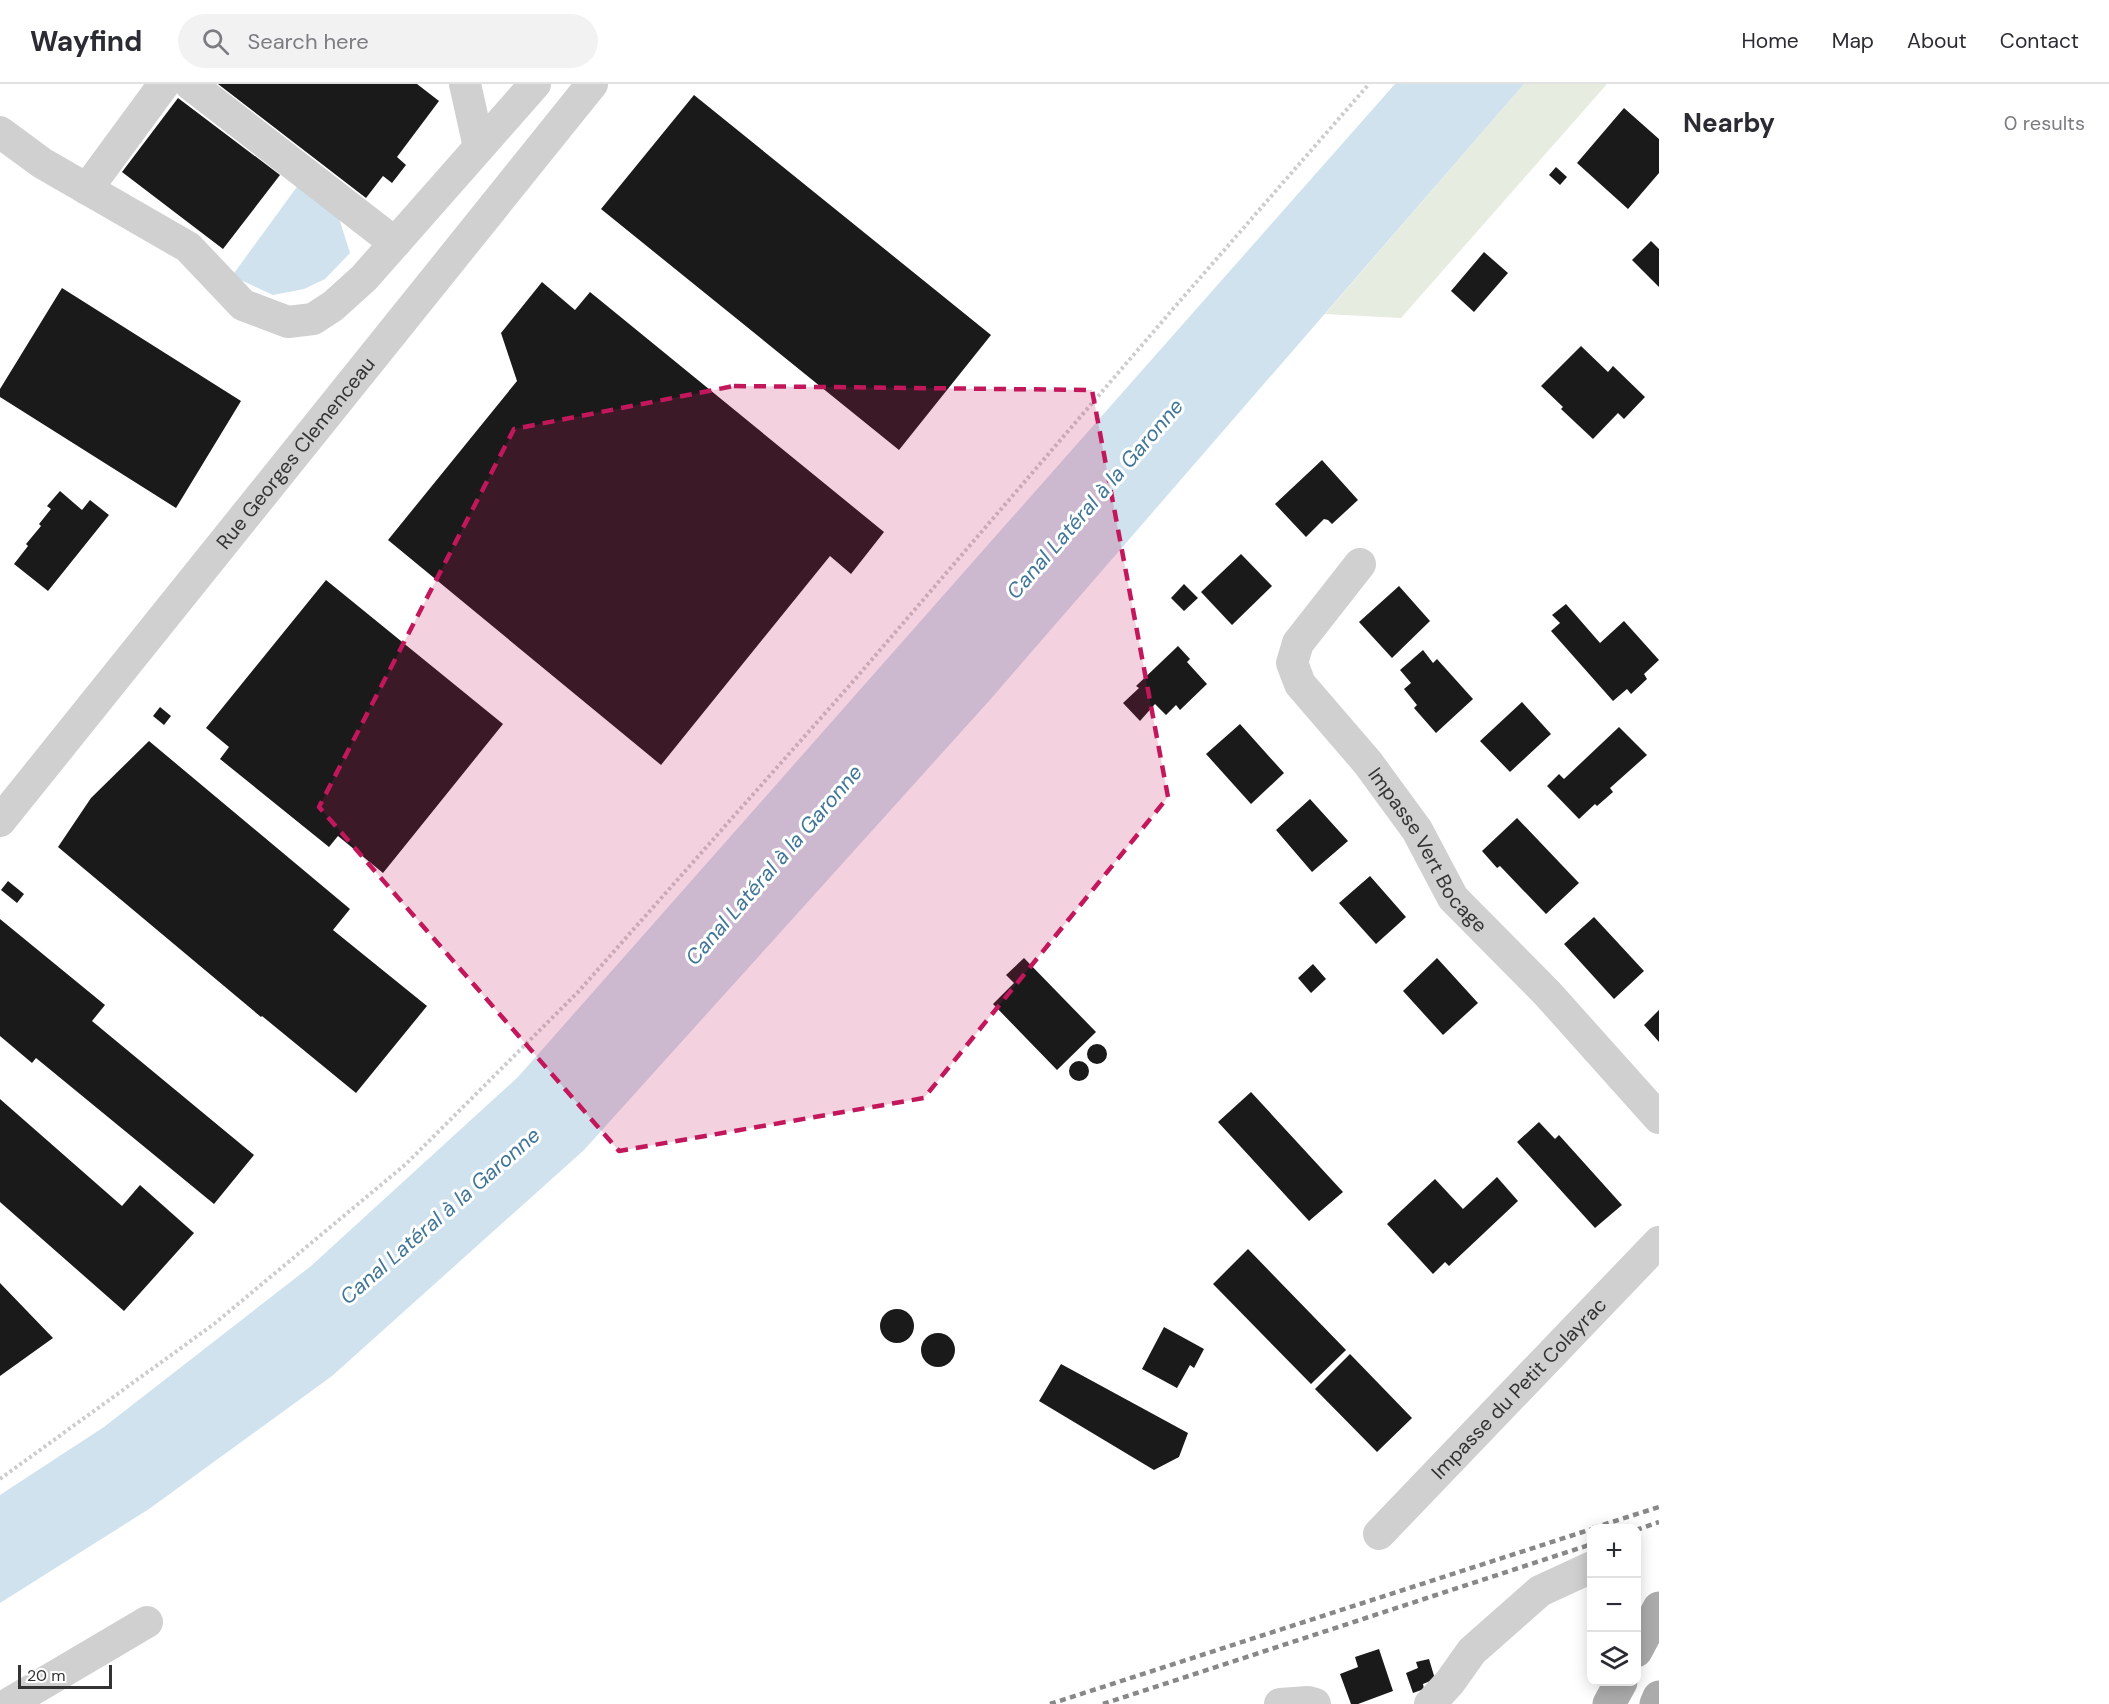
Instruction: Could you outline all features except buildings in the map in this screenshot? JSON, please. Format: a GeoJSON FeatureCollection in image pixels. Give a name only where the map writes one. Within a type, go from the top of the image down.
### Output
{"type":"FeatureCollection","features":[{"type":"Feature","properties":{"kind":"main road"},"geometry":{"type":"LineString","coordinates":[[1641,1642],[1659,1608]]}},
{"type":"Feature","properties":{"kind":"main road"},"geometry":{"type":"LineString","coordinates":[[1609,1704],[1619,1686]]}},
{"type":"Feature","properties":{"kind":"main road"},"geometry":{"type":"LineString","coordinates":[[1656,1704],[1659,1697]]}},
{"type":"Feature","properties":{"kind":"street"},"geometry":{"type":"LineString","coordinates":[[87,189],[164,84]]}},
{"type":"Feature","properties":{"kind":"street"},"geometry":{"type":"LineString","coordinates":[[190,84],[395,243]]}},
{"type":"Feature","properties":{"kind":"street"},"geometry":{"type":"LineString","coordinates":[[465,84],[479,147]]}},
{"type":"Feature","properties":{"kind":"street"},"geometry":{"type":"LineString","coordinates":[[0,132],[42,163],[188,247],[243,305],[288,322],[313,319],[333,306],[364,278],[535,84]]}},
{"type":"Feature","properties":{"kind":"street","name":"Rue Georges Clemenceau"},"geometry":{"type":"LineString","coordinates":[[0,821],[592,84]]}},
{"type":"Feature","properties":{"kind":"street","name":"Impasse Vert Bocage"},"geometry":{"type":"LineString","coordinates":[[1360,564],[1298,643],[1292,663],[1300,684],[1368,763],[1417,830],[1453,898],[1547,993],[1659,1118]]}},
{"type":"Feature","properties":{"kind":"street","name":"Impasse du Petit Colayrac"},"geometry":{"type":"LineString","coordinates":[[1379,1534],[1659,1242]]}},
{"type":"Feature","properties":{"kind":"street"},"geometry":{"type":"LineString","coordinates":[[1430,1704],[1450,1682],[1472,1651],[1540,1591],[1587,1569]]}},
{"type":"Feature","properties":{"kind":"street"},"geometry":{"type":"LineString","coordinates":[[8,1704],[147,1622]]}},
{"type":"Feature","properties":{"kind":"street"},"geometry":{"type":"LineString","coordinates":[[1280,1704],[1308,1702],[1315,1704]]}},
{"type":"Feature","properties":{"kind":"path"},"geometry":{"type":"LineString","coordinates":[[0,1479],[214,1324],[406,1164],[578,992],[850,685],[1369,84]]}},
{"type":"Feature","properties":{"kind":"highlighted area"},"geometry":{"type":"Polygon","coordinates":[[[734,386],[1092,390],[1168,797],[924,1098],[619,1151],[319,807],[514,429],[734,386]]]}},
{"type":"Feature","properties":{"kind":"shaded area"},"geometry":{"type":"Polygon","coordinates":[[[1524,84],[1607,84],[1401,318],[1325,314],[1524,84]]]}},
{"type":"Feature","properties":{"kind":"water","name":"Canal Latéral à la Garonne"},"geometry":{"type":"Polygon","coordinates":[[[1395,84],[1524,84],[989,701],[584,1150],[332,1376],[149,1509],[0,1603],[0,1495],[104,1427],[311,1266],[518,1077],[1395,84]]]}},
{"type":"Feature","properties":{"kind":"water"},"geometry":{"type":"Polygon","coordinates":[[[299,184],[338,215],[350,253],[325,279],[304,289],[273,295],[232,276],[299,184]]]}},
{"type":"Feature","properties":{"kind":"railway"},"geometry":{"type":"LineString","coordinates":[[1606,1524],[1659,1507]]}},
{"type":"Feature","properties":{"kind":"railway"},"geometry":{"type":"LineString","coordinates":[[1641,1528],[1659,1522]]}},
{"type":"Feature","properties":{"kind":"railway"},"geometry":{"type":"LineString","coordinates":[[1050,1704],[1587,1531]]}},
{"type":"Feature","properties":{"kind":"railway"},"geometry":{"type":"LineString","coordinates":[[1103,1704],[1587,1546]]}}]}
